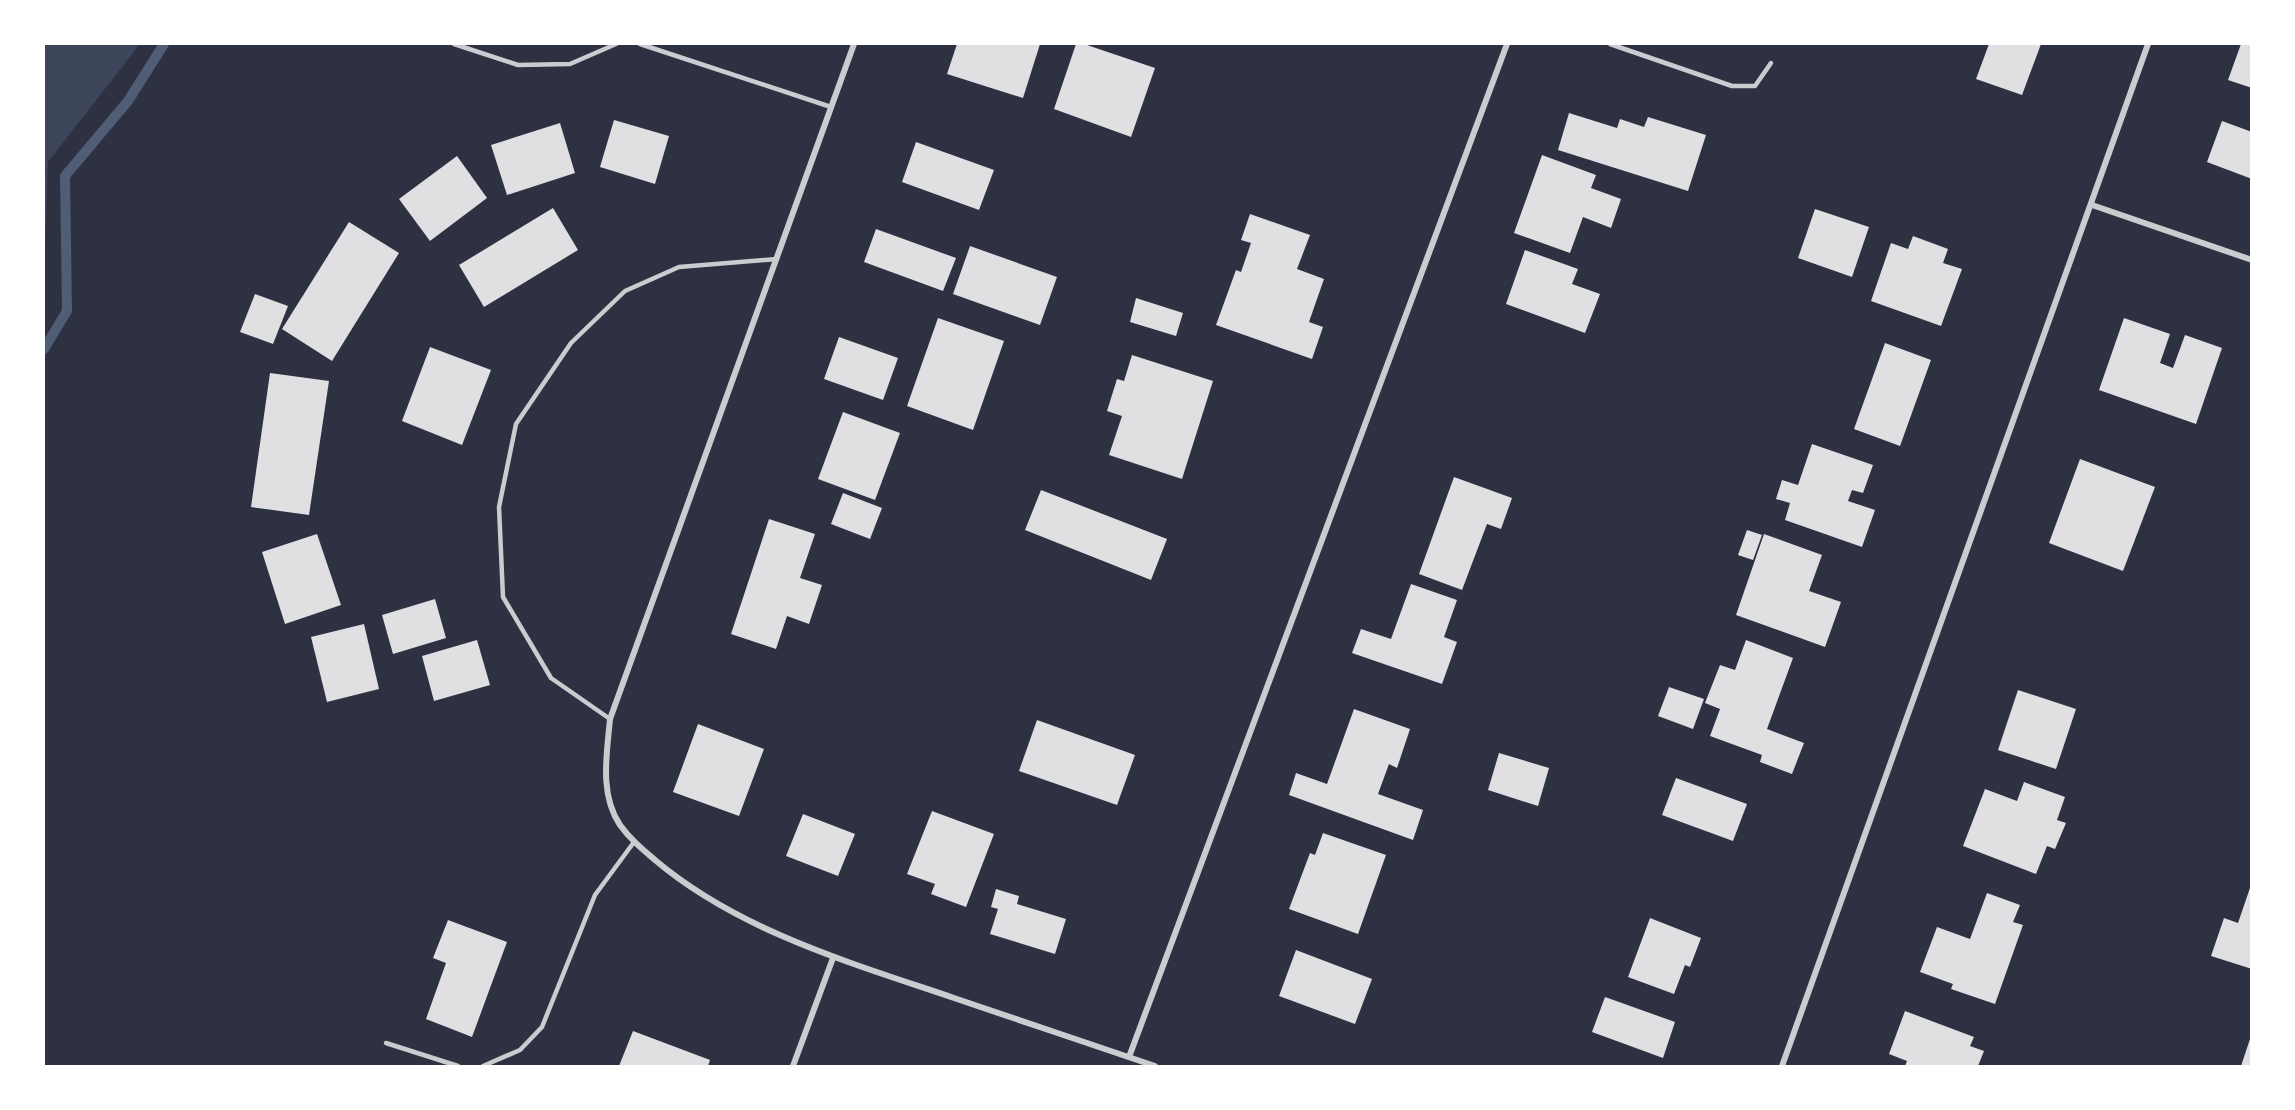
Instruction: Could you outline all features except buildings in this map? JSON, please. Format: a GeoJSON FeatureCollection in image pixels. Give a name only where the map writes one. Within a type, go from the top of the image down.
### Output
{"type":"FeatureCollection","features":[{"type":"Feature","properties":{"kind":"street"},"geometry":{"type":"LineString","coordinates":[[854,44],[610,719],[607,786],[619,823],[634,842],[680,881],[750,921],[834,958],[1155,1066]]}},
{"type":"Feature","properties":{"kind":"street"},"geometry":{"type":"LineString","coordinates":[[1129,1057],[1507,44]]}},
{"type":"Feature","properties":{"kind":"street"},"geometry":{"type":"LineString","coordinates":[[1782,1066],[2148,44]]}},
{"type":"Feature","properties":{"kind":"street"},"geometry":{"type":"LineString","coordinates":[[2092,205],[2252,260]]}},
{"type":"Feature","properties":{"kind":"street"},"geometry":{"type":"LineString","coordinates":[[793,1066],[834,958]]}},
{"type":"Feature","properties":{"kind":"lane"},"geometry":{"type":"LineString","coordinates":[[454,44],[518,65],[570,64],[616,44]]}},
{"type":"Feature","properties":{"kind":"lane"},"geometry":{"type":"LineString","coordinates":[[640,44],[831,107]]}},
{"type":"Feature","properties":{"kind":"lane"},"geometry":{"type":"LineString","coordinates":[[1610,44],[1732,86],[1755,86],[1771,63]]}},
{"type":"Feature","properties":{"kind":"lane"},"geometry":{"type":"LineString","coordinates":[[610,719],[551,678],[503,597],[499,507],[516,424],[571,343],[625,291],[679,267],[777,259]]}},
{"type":"Feature","properties":{"kind":"lane"},"geometry":{"type":"LineString","coordinates":[[483,1066],[520,1050],[542,1028],[595,895],[634,842]]}},
{"type":"Feature","properties":{"kind":"lane"},"geometry":{"type":"LineString","coordinates":[[386,1043],[458,1066]]}},
{"type":"Feature","properties":{"kind":"shaded area"},"geometry":{"type":"Polygon","coordinates":[[[44,44],[140,44],[48,162],[44,281],[44,44]]]}},
{"type":"Feature","properties":{"kind":"waterway"},"geometry":{"type":"LineString","coordinates":[[44,349],[67,311],[65,176],[128,101],[164,44]]}}]}
